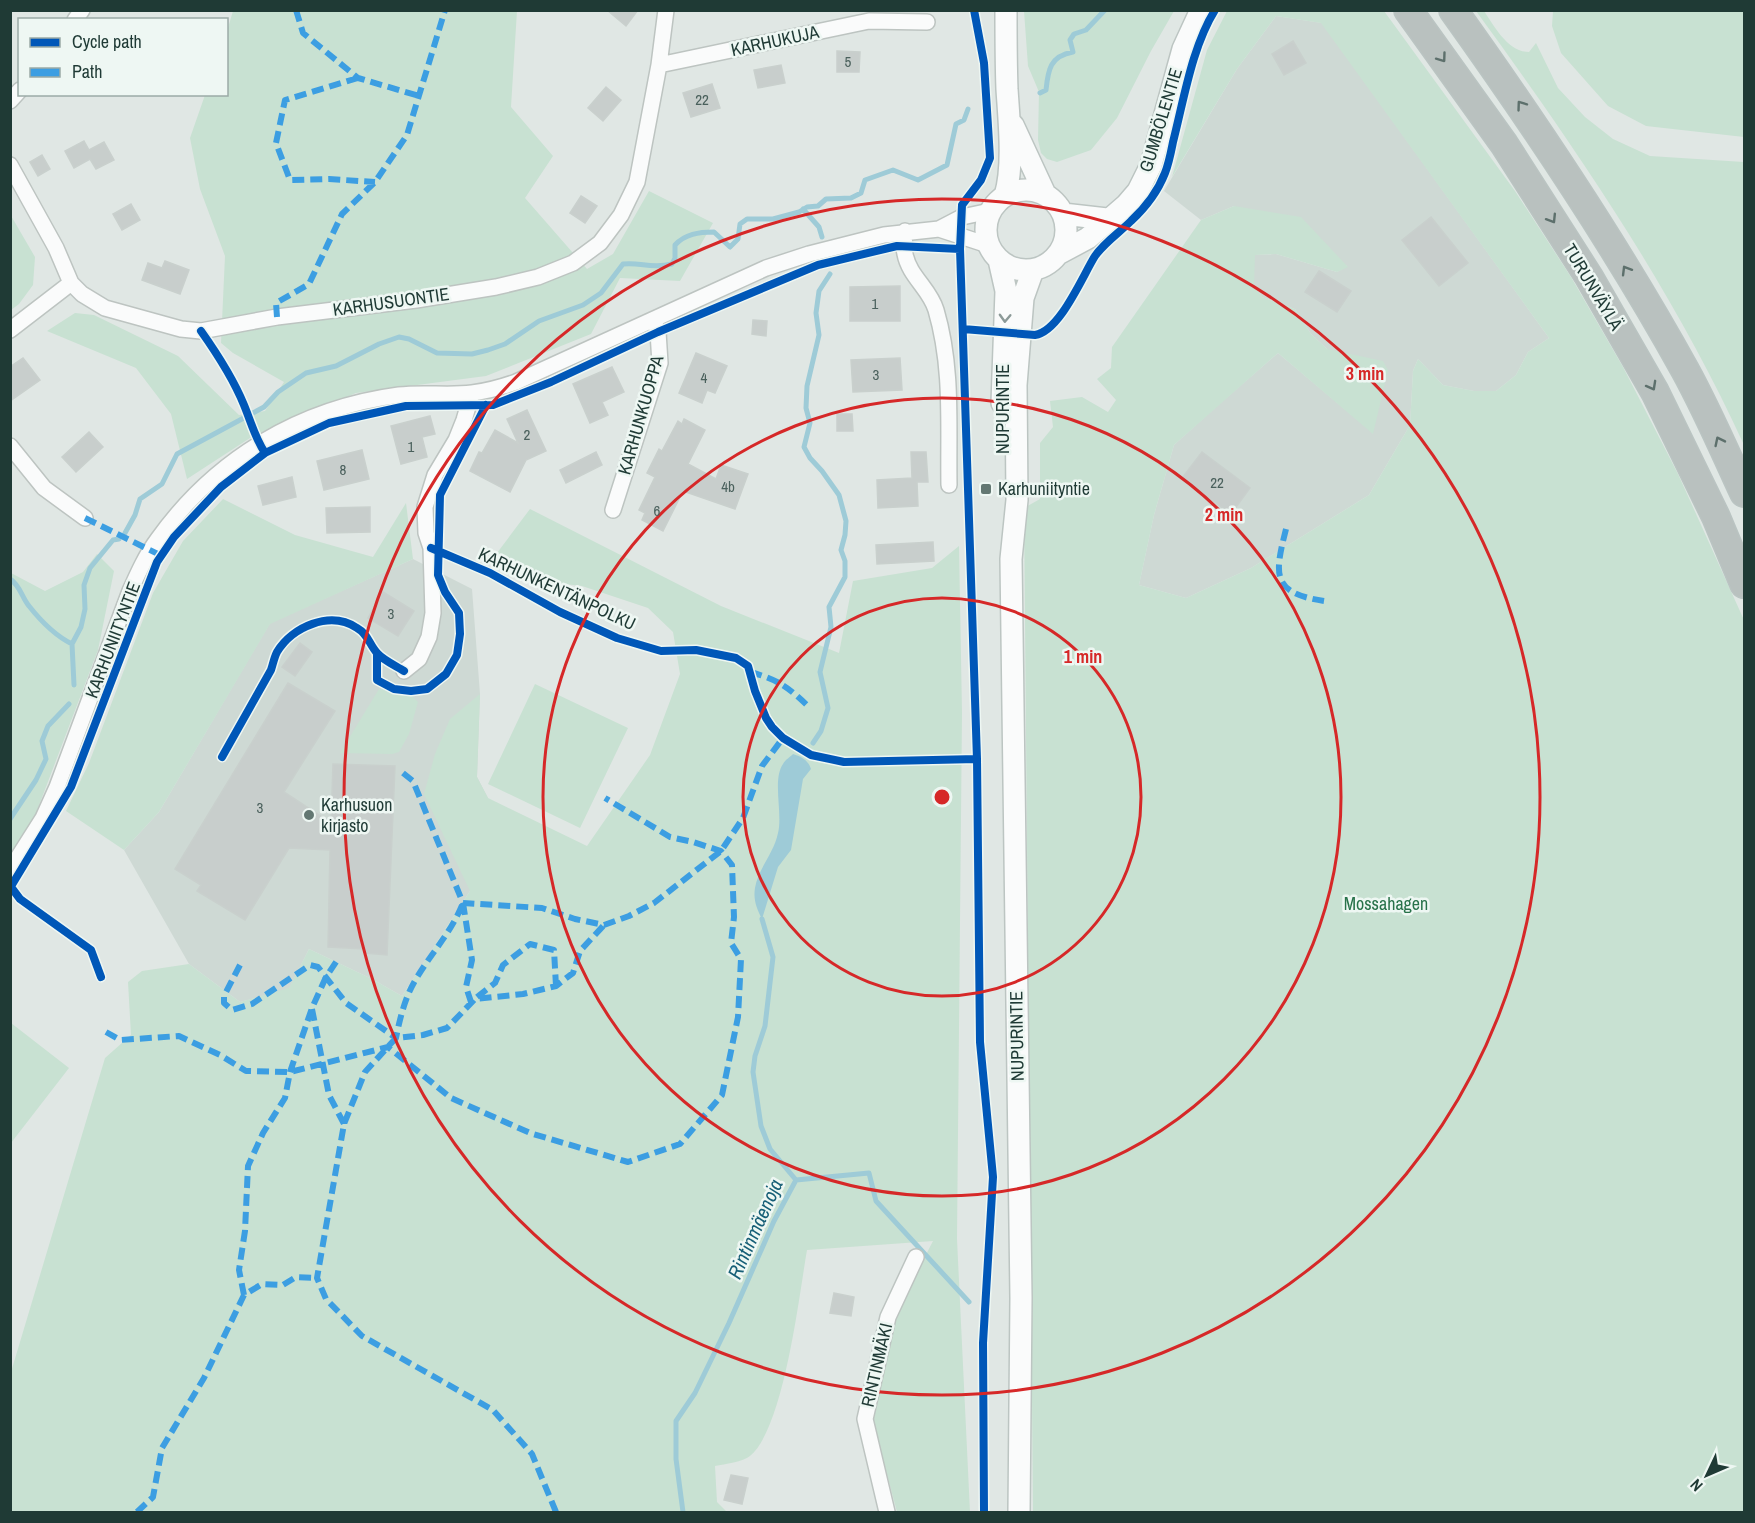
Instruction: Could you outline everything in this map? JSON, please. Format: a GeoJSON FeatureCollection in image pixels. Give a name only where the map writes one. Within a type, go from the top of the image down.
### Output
{"type":"FeatureCollection","features":[{"type":"Feature","properties":{"kind":"highway","name":"TURUNVÄYLÄ"},"geometry":{"type":"LineString","coordinates":[[1408,10],[1504,144],[1589,277],[1655,392],[1716,518],[1744,584]]}},
{"type":"Feature","properties":{"kind":"highway","name":"TURUNVÄYLÄ"},"geometry":{"type":"LineString","coordinates":[[1453,10],[1529,117],[1619,258],[1686,371],[1744,493]]}},
{"type":"Feature","properties":{"kind":"main road"},"geometry":{"type":"LineString","coordinates":[[1005,196],[1008,184],[1010,119],[1006,10]]}},
{"type":"Feature","properties":{"kind":"main road","name":"GUMBÖLENTIE"},"geometry":{"type":"LineString","coordinates":[[1060,253],[1088,238],[1107,219],[1126,205],[1138,191],[1151,165],[1183,49],[1201,10]]}},
{"type":"Feature","properties":{"kind":"main road"},"geometry":{"type":"LineString","coordinates":[[1010,119],[1045,194]]}},
{"type":"Feature","properties":{"kind":"main road"},"geometry":{"type":"LineString","coordinates":[[1018,190],[1031,190],[1045,194],[1056,202],[1067,227],[1060,253],[1043,267],[1033,270],[1009,267],[994,253],[986,234],[986,222],[990,211],[1005,196],[1018,190]]}},
{"type":"Feature","properties":{"kind":"main road"},"geometry":{"type":"LineString","coordinates":[[1063,214],[1107,219]]}},
{"type":"Feature","properties":{"kind":"main road","name":"NUPURINTIE"},"geometry":{"type":"LineString","coordinates":[[994,253],[1006,291],[1002,386],[1003,502],[1011,559]]}},
{"type":"Feature","properties":{"kind":"main road","name":"NUPURINTIE"},"geometry":{"type":"LineString","coordinates":[[1019,1512],[1021,1298],[1011,559],[1017,500],[1016,385],[1023,298],[1033,270]]}},
{"type":"Feature","properties":{"kind":"street","name":"KARHUSUONTIE"},"geometry":{"type":"LineString","coordinates":[[10,165],[56,248],[71,283],[82,294],[105,308],[181,329],[201,331],[277,317],[496,287],[538,277],[573,262],[600,243],[621,215],[637,182],[659,65],[666,10]]}},
{"type":"Feature","properties":{"kind":"street","name":"KARHUKUJA"},"geometry":{"type":"LineString","coordinates":[[659,65],[869,21],[927,22]]}},
{"type":"Feature","properties":{"kind":"street","name":"KARHUNIITYNTIE"},"geometry":{"type":"LineString","coordinates":[[10,870],[43,818],[57,787],[130,591],[157,539],[183,507],[210,480],[258,442],[315,417],[359,402],[401,395],[472,393],[516,382],[766,268],[850,243],[905,231],[939,228],[962,217],[990,211]]}},
{"type":"Feature","properties":{"kind":"street","name":"KARHUNIITYNTIE"},"geometry":{"type":"LineString","coordinates":[[939,228],[994,253]]}},
{"type":"Feature","properties":{"kind":"street"},"geometry":{"type":"LineString","coordinates":[[905,231],[904,254],[913,274],[931,296],[936,311],[950,386],[949,485]]}},
{"type":"Feature","properties":{"kind":"street"},"geometry":{"type":"LineString","coordinates":[[10,330],[71,283]]}},
{"type":"Feature","properties":{"kind":"street","name":"KARHUNKUOPPA"},"geometry":{"type":"LineString","coordinates":[[613,510],[660,363],[658,332],[654,320]]}},
{"type":"Feature","properties":{"kind":"street"},"geometry":{"type":"LineString","coordinates":[[404,671],[419,659],[429,637],[433,613],[431,549],[426,532],[425,507],[435,475],[456,440],[472,393]]}},
{"type":"Feature","properties":{"kind":"street"},"geometry":{"type":"LineString","coordinates":[[10,446],[44,488],[85,518]]}},
{"type":"Feature","properties":{"kind":"street","name":"RINTINMÄKI"},"geometry":{"type":"LineString","coordinates":[[887,1512],[865,1419],[888,1317],[916,1257]]}},
{"type":"Feature","properties":{"kind":"shaded area"},"geometry":{"type":"Polygon","coordinates":[[[1276,16],[1322,23],[1549,338],[1528,352],[1516,375],[1496,391],[1474,391],[1443,385],[1418,359],[1413,371],[1410,425],[1369,495],[1251,568],[1186,598],[1139,585],[1154,515],[1174,445],[1216,407],[1278,353],[1373,433],[1327,349],[1311,334],[1295,309],[1262,297],[1254,285],[1254,255],[1276,254],[1337,272],[1347,266],[1234,206],[1201,220],[1164,191],[1237,69],[1276,16]]]}},
{"type":"Feature","properties":{"kind":"shaded area"},"geometry":{"type":"Polygon","coordinates":[[[413,559],[472,589],[480,694],[477,777],[488,798],[492,857],[402,996],[309,949],[289,989],[240,1002],[189,964],[124,850],[159,812],[270,623],[413,559]]]}},
{"type":"Feature","properties":{"kind":"green space"},"geometry":{"type":"Polygon","coordinates":[[[233,11],[517,11],[511,107],[553,156],[525,198],[587,269],[613,254],[649,191],[713,223],[680,281],[620,278],[591,334],[486,376],[356,393],[250,438],[187,479],[171,414],[136,368],[47,331],[75,313],[94,315],[178,356],[239,415],[265,411],[284,382],[233,353],[221,343],[225,256],[200,189],[190,138],[205,96],[228,96],[228,28],[233,11]]]}},
{"type":"Feature","properties":{"kind":"green space"},"geometry":{"type":"Polygon","coordinates":[[[1024,11],[1174,11],[1117,118],[1091,150],[1057,162],[1047,159],[1041,153],[1038,140],[1039,92],[1028,66],[1024,11]]]}},
{"type":"Feature","properties":{"kind":"green space","name":"Mossahagen"},"geometry":{"type":"Polygon","coordinates":[[[1227,11],[1384,11],[1515,191],[1571,277],[1623,367],[1678,474],[1744,620],[1744,1512],[1033,1512],[1024,508],[1040,499],[1040,443],[1053,427],[1050,401],[1082,397],[1108,412],[1116,400],[1097,379],[1111,368],[1112,347],[1201,220],[1234,206],[1301,217],[1348,267],[1337,272],[1276,254],[1255,255],[1254,285],[1262,297],[1295,309],[1311,334],[1327,349],[1383,361],[1388,370],[1373,434],[1278,353],[1174,445],[1154,515],[1139,585],[1186,598],[1251,568],[1369,495],[1410,425],[1413,371],[1418,359],[1443,385],[1474,391],[1496,391],[1516,375],[1528,352],[1549,338],[1321,23],[1276,16],[1237,69],[1172,177],[1207,50],[1227,11]]]}},
{"type":"Feature","properties":{"kind":"green space"},"geometry":{"type":"Polygon","coordinates":[[[1476,11],[1484,11],[1502,37],[1515,48],[1529,52],[1536,43],[1558,88],[1585,117],[1613,139],[1650,156],[1744,162],[1744,445],[1686,331],[1621,221],[1550,115],[1476,11]]]}},
{"type":"Feature","properties":{"kind":"green space"},"geometry":{"type":"Polygon","coordinates":[[[1553,11],[1744,11],[1744,137],[1646,126],[1608,106],[1561,53],[1552,26],[1553,11]]]}},
{"type":"Feature","properties":{"kind":"green space"},"geometry":{"type":"Polygon","coordinates":[[[10,214],[35,257],[33,285],[19,304],[11,310],[10,214]]]}},
{"type":"Feature","properties":{"kind":"green space"},"geometry":{"type":"Polygon","coordinates":[[[223,499],[295,535],[373,557],[406,503],[413,559],[270,624],[159,812],[124,850],[66,811],[89,763],[153,593],[183,541],[223,499]]]}},
{"type":"Feature","properties":{"kind":"green space"},"geometry":{"type":"Polygon","coordinates":[[[530,509],[721,606],[839,653],[853,581],[932,568],[959,546],[962,713],[957,1239],[970,1512],[897,1512],[872,1418],[895,1315],[933,1241],[807,1250],[788,1360],[772,1418],[762,1441],[750,1456],[715,1466],[717,1502],[727,1512],[11,1512],[11,1372],[105,1058],[131,1035],[128,982],[142,971],[189,964],[240,1002],[289,988],[309,949],[402,996],[470,891],[424,794],[435,754],[450,719],[480,694],[477,777],[488,798],[587,846],[650,755],[680,674],[673,632],[648,608],[582,586],[520,579],[494,557],[530,509]]]}},
{"type":"Feature","properties":{"kind":"green space"},"geometry":{"type":"Polygon","coordinates":[[[97,554],[114,571],[98,650],[30,829],[11,855],[11,573],[45,591],[83,572],[97,554]]]}},
{"type":"Feature","properties":{"kind":"green space"},"geometry":{"type":"Polygon","coordinates":[[[535,684],[628,728],[580,828],[488,784],[535,684]]]}},
{"type":"Feature","properties":{"kind":"green space"},"geometry":{"type":"Polygon","coordinates":[[[379,689],[411,695],[418,702],[409,734],[399,752],[392,754],[340,753],[379,689]]]}},
{"type":"Feature","properties":{"kind":"green space"},"geometry":{"type":"Polygon","coordinates":[[[11,1023],[69,1068],[11,1143],[11,1023]]]}},
{"type":"Feature","properties":{"kind":"water"},"geometry":{"type":"Polygon","coordinates":[[[793,754],[804,759],[811,769],[803,779],[791,850],[778,867],[762,919],[756,904],[755,888],[778,833],[780,771],[793,754]]]}},
{"type":"Feature","properties":{"kind":"building"},"geometry":{"type":"Polygon","coordinates":[[[607,10],[638,10],[626,26],[607,10]]]}},
{"type":"Feature","properties":{"kind":"building"},"geometry":{"type":"Polygon","coordinates":[[[1293,41],[1306,63],[1284,75],[1272,54],[1293,41]]]}},
{"type":"Feature","properties":{"kind":"building"},"geometry":{"type":"Polygon","coordinates":[[[837,51],[860,52],[859,72],[837,72],[837,51]]]}},
{"type":"Feature","properties":{"kind":"building"},"geometry":{"type":"Polygon","coordinates":[[[781,65],[785,83],[758,88],[754,70],[781,65]]]}},
{"type":"Feature","properties":{"kind":"building"},"geometry":{"type":"Polygon","coordinates":[[[712,84],[720,108],[691,117],[683,93],[712,84]]]}},
{"type":"Feature","properties":{"kind":"building"},"geometry":{"type":"Polygon","coordinates":[[[606,87],[621,100],[603,121],[588,108],[606,87]]]}},
{"type":"Feature","properties":{"kind":"building"},"geometry":{"type":"Polygon","coordinates":[[[84,141],[89,150],[104,142],[114,160],[96,169],[90,159],[74,168],[65,151],[84,141]]]}},
{"type":"Feature","properties":{"kind":"building"},"geometry":{"type":"Polygon","coordinates":[[[42,155],[50,169],[38,176],[30,162],[42,155]]]}},
{"type":"Feature","properties":{"kind":"building"},"geometry":{"type":"Polygon","coordinates":[[[581,196],[597,206],[585,223],[570,213],[581,196]]]}},
{"type":"Feature","properties":{"kind":"building"},"geometry":{"type":"Polygon","coordinates":[[[131,204],[140,220],[122,230],[113,214],[131,204]]]}},
{"type":"Feature","properties":{"kind":"building"},"geometry":{"type":"Polygon","coordinates":[[[1431,217],[1468,263],[1439,286],[1402,240],[1431,217]]]}},
{"type":"Feature","properties":{"kind":"building"},"geometry":{"type":"Polygon","coordinates":[[[165,261],[189,270],[180,294],[142,280],[148,263],[162,268],[165,261]]]}},
{"type":"Feature","properties":{"kind":"building"},"geometry":{"type":"Polygon","coordinates":[[[1319,271],[1351,291],[1337,312],[1305,292],[1319,271]]]}},
{"type":"Feature","properties":{"kind":"building"},"geometry":{"type":"Polygon","coordinates":[[[900,286],[900,321],[850,321],[850,287],[900,286]]]}},
{"type":"Feature","properties":{"kind":"building"},"geometry":{"type":"Polygon","coordinates":[[[753,320],[767,321],[766,336],[752,334],[753,320]]]}},
{"type":"Feature","properties":{"kind":"building"},"geometry":{"type":"Polygon","coordinates":[[[696,353],[727,366],[715,393],[707,390],[702,403],[679,393],[696,353]]]}},
{"type":"Feature","properties":{"kind":"building"},"geometry":{"type":"Polygon","coordinates":[[[23,358],[40,380],[10,401],[10,367],[23,358]]]}},
{"type":"Feature","properties":{"kind":"building"},"geometry":{"type":"Polygon","coordinates":[[[900,358],[902,390],[853,392],[851,360],[900,358]]]}},
{"type":"Feature","properties":{"kind":"building"},"geometry":{"type":"Polygon","coordinates":[[[612,367],[624,392],[602,402],[608,415],[590,423],[573,384],[612,367]]]}},
{"type":"Feature","properties":{"kind":"building"},"geometry":{"type":"Polygon","coordinates":[[[527,410],[546,451],[526,460],[510,492],[470,471],[479,452],[482,453],[495,430],[518,443],[507,419],[527,410]]]}},
{"type":"Feature","properties":{"kind":"building"},"geometry":{"type":"Polygon","coordinates":[[[837,414],[852,414],[853,431],[837,431],[837,414]]]}},
{"type":"Feature","properties":{"kind":"building"},"geometry":{"type":"Polygon","coordinates":[[[430,416],[435,434],[422,437],[427,457],[401,464],[391,426],[430,416]]]}},
{"type":"Feature","properties":{"kind":"building"},"geometry":{"type":"Polygon","coordinates":[[[684,419],[705,430],[688,464],[716,479],[721,465],[748,474],[735,509],[683,491],[663,531],[642,520],[645,513],[639,510],[655,477],[647,473],[659,449],[662,451],[678,421],[682,424],[684,419]]]}},
{"type":"Feature","properties":{"kind":"building"},"geometry":{"type":"Polygon","coordinates":[[[89,432],[103,447],[76,472],[62,457],[89,432]]]}},
{"type":"Feature","properties":{"kind":"building"},"geometry":{"type":"Polygon","coordinates":[[[362,450],[369,479],[324,490],[317,461],[362,450]]]}},
{"type":"Feature","properties":{"kind":"building"},"geometry":{"type":"Polygon","coordinates":[[[596,452],[602,465],[566,483],[560,470],[596,452]]]}},
{"type":"Feature","properties":{"kind":"building"},"geometry":{"type":"Polygon","coordinates":[[[911,452],[926,452],[928,482],[917,482],[918,506],[878,508],[877,480],[912,478],[911,452]]]}},
{"type":"Feature","properties":{"kind":"building"},"geometry":{"type":"Polygon","coordinates":[[[1202,452],[1250,488],[1231,514],[1182,478],[1202,452]]]}},
{"type":"Feature","properties":{"kind":"building"},"geometry":{"type":"Polygon","coordinates":[[[292,477],[296,497],[263,505],[258,486],[292,477]]]}},
{"type":"Feature","properties":{"kind":"building"},"geometry":{"type":"Polygon","coordinates":[[[370,507],[370,532],[327,533],[326,508],[370,507]]]}},
{"type":"Feature","properties":{"kind":"building"},"geometry":{"type":"Polygon","coordinates":[[[933,542],[934,561],[877,564],[876,545],[933,542]]]}},
{"type":"Feature","properties":{"kind":"building"},"geometry":{"type":"Polygon","coordinates":[[[383,592],[414,611],[398,636],[368,618],[383,592]]]}},
{"type":"Feature","properties":{"kind":"building"},"geometry":{"type":"Polygon","coordinates":[[[300,643],[312,652],[295,676],[282,667],[300,643]]]}},
{"type":"Feature","properties":{"kind":"building"},"geometry":{"type":"Polygon","coordinates":[[[288,683],[335,711],[284,792],[331,823],[333,764],[395,766],[387,955],[365,953],[365,949],[328,947],[330,850],[289,848],[245,920],[197,891],[201,885],[175,869],[288,683]]]}},
{"type":"Feature","properties":{"kind":"building"},"geometry":{"type":"Polygon","coordinates":[[[834,1293],[854,1297],[851,1316],[830,1313],[834,1293]]]}},
{"type":"Feature","properties":{"kind":"building"},"geometry":{"type":"Polygon","coordinates":[[[731,1475],[748,1478],[742,1504],[724,1500],[731,1475]]]}},
{"type":"Feature","properties":{"kind":"waterway"},"geometry":{"type":"LineString","coordinates":[[1040,93],[1046,90],[1049,70],[1055,61],[1073,52],[1070,40],[1074,34],[1086,30],[1105,10]]}},
{"type":"Feature","properties":{"kind":"waterway"},"geometry":{"type":"LineString","coordinates":[[125,533],[135,515],[140,499],[162,484],[177,454],[264,407],[278,392],[306,373],[336,366],[379,344],[399,337],[409,339],[437,353],[472,354],[488,350],[505,344],[539,321],[583,305],[601,293],[623,264],[658,266],[672,264],[675,258],[675,245],[688,236],[714,232],[730,247],[738,239],[740,224],[747,219],[773,219],[799,212],[807,207],[818,206],[826,199],[851,198],[861,193],[865,180],[893,170],[918,180],[947,165],[956,124],[964,120],[968,109]]}},
{"type":"Feature","properties":{"kind":"waterway","name":"Rintinmäenoja"},"geometry":{"type":"LineString","coordinates":[[803,209],[819,227],[822,237]]}},
{"type":"Feature","properties":{"kind":"waterway","name":"Rintinmäenoja"},"geometry":{"type":"LineString","coordinates":[[813,743],[821,731],[828,708],[820,672],[831,627],[829,607],[845,577],[845,561],[841,550],[846,521],[839,495],[804,447],[810,423],[806,408],[807,386],[819,335],[816,313],[819,291],[830,274]]}},
{"type":"Feature","properties":{"kind":"waterway"},"geometry":{"type":"LineString","coordinates":[[74,685],[72,644],[81,627],[85,609],[84,585],[90,568],[113,540],[119,539]]}},
{"type":"Feature","properties":{"kind":"waterway"},"geometry":{"type":"LineString","coordinates":[[10,579],[38,617],[72,644]]}},
{"type":"Feature","properties":{"kind":"waterway"},"geometry":{"type":"LineString","coordinates":[[10,819],[36,780],[46,759],[42,741],[48,726],[69,704]]}},
{"type":"Feature","properties":{"kind":"waterway","name":"Rintinmäenoja"},"geometry":{"type":"LineString","coordinates":[[762,919],[773,957],[765,1026],[755,1056],[753,1072],[761,1126],[770,1149],[796,1180]]}},
{"type":"Feature","properties":{"kind":"waterway"},"geometry":{"type":"LineString","coordinates":[[796,1180],[869,1173],[876,1201],[969,1302]]}},
{"type":"Feature","properties":{"kind":"waterway","name":"Rintinmäenoja"},"geometry":{"type":"LineString","coordinates":[[683,1512],[676,1459],[676,1421],[695,1393],[774,1221],[796,1180]]}},
{"type":"Feature","properties":{"kind":"marked path"},"geometry":{"type":"LineString","coordinates":[[296,10],[303,33],[358,78],[419,96]]}},
{"type":"Feature","properties":{"kind":"marked path"},"geometry":{"type":"LineString","coordinates":[[277,317],[276,303],[309,284],[342,214],[375,182],[407,135],[445,10]]}},
{"type":"Feature","properties":{"kind":"marked path"},"geometry":{"type":"LineString","coordinates":[[358,78],[285,100],[276,143],[290,180],[329,179],[375,182]]}},
{"type":"Feature","properties":{"kind":"marked path"},"geometry":{"type":"LineString","coordinates":[[85,518],[162,556]]}},
{"type":"Feature","properties":{"kind":"marked path"},"geometry":{"type":"LineString","coordinates":[[1286,529],[1279,569],[1285,586],[1294,593],[1324,601]]}},
{"type":"Feature","properties":{"kind":"marked path"},"geometry":{"type":"LineString","coordinates":[[750,672],[783,685],[810,708]]}},
{"type":"Feature","properties":{"kind":"marked path"},"geometry":{"type":"LineString","coordinates":[[403,773],[413,781],[463,903],[542,908],[575,919],[604,925],[629,916],[654,903],[721,851],[743,818],[762,766],[783,738]]}},
{"type":"Feature","properties":{"kind":"marked path"},"geometry":{"type":"LineString","coordinates":[[106,1032],[120,1040],[179,1036],[220,1055],[246,1071],[290,1072],[388,1047],[451,1098],[530,1133],[628,1162],[680,1144],[722,1095],[738,1017],[741,959],[731,943],[734,917],[732,865],[721,851],[670,837],[605,798]]}},
{"type":"Feature","properties":{"kind":"marked path"},"geometry":{"type":"LineString","coordinates":[[463,903],[472,960],[466,987],[471,1002]]}},
{"type":"Feature","properties":{"kind":"marked path"},"geometry":{"type":"LineString","coordinates":[[240,965],[224,996],[224,1003],[232,1010],[252,1004],[310,965],[318,967],[346,1003],[396,1038],[403,1008],[412,986],[453,924],[463,903]]}},
{"type":"Feature","properties":{"kind":"marked path"},"geometry":{"type":"LineString","coordinates":[[556,1512],[532,1454],[493,1410],[362,1336],[326,1299],[317,1278],[344,1124],[365,1072],[396,1038],[423,1035],[447,1028],[475,999],[523,994],[556,986],[573,973],[580,951],[604,925]]}},
{"type":"Feature","properties":{"kind":"marked path"},"geometry":{"type":"LineString","coordinates":[[477,997],[495,983],[503,965],[530,944],[554,950],[556,986]]}},
{"type":"Feature","properties":{"kind":"marked path"},"geometry":{"type":"LineString","coordinates":[[244,1295],[239,1270],[245,1231],[248,1166],[263,1133],[285,1098],[290,1072],[312,1008],[326,977],[338,959]]}},
{"type":"Feature","properties":{"kind":"marked path"},"geometry":{"type":"LineString","coordinates":[[312,1009],[329,1095],[344,1124]]}},
{"type":"Feature","properties":{"kind":"marked path"},"geometry":{"type":"LineString","coordinates":[[137,1512],[153,1497],[162,1448],[204,1378],[244,1295],[262,1284],[283,1285],[296,1277],[317,1278]]}},
{"type":"Feature","properties":{"kind":"cycle path"},"geometry":{"type":"LineString","coordinates":[[974,10],[984,63],[990,158],[981,180],[962,205],[960,249],[977,759],[980,1042],[993,1177],[983,1343],[984,1512]]}},
{"type":"Feature","properties":{"kind":"cycle path"},"geometry":{"type":"LineString","coordinates":[[963,329],[1035,335],[1044,331],[1062,314],[1095,256],[1141,211],[1162,180],[1200,40],[1215,10]]}},
{"type":"Feature","properties":{"kind":"cycle path"},"geometry":{"type":"LineString","coordinates":[[10,888],[71,787],[157,562],[174,537],[221,487],[265,453],[329,423],[406,406],[493,405],[551,382],[658,332],[818,265],[897,246],[960,249]]}},
{"type":"Feature","properties":{"kind":"cycle path"},"geometry":{"type":"LineString","coordinates":[[201,331],[235,385],[265,453]]}},
{"type":"Feature","properties":{"kind":"cycle path"},"geometry":{"type":"LineString","coordinates":[[377,654],[377,680],[394,689],[411,691],[427,689],[446,674],[457,655],[460,634],[459,613],[445,592],[438,575],[440,495],[486,405]]}},
{"type":"Feature","properties":{"kind":"cycle path","name":"KARHUNKENTÄNPOLKU"},"geometry":{"type":"LineString","coordinates":[[431,548],[490,573],[560,612],[617,638],[661,651],[696,650],[736,658],[748,666],[755,691],[772,727],[783,738],[811,755],[844,762],[977,759]]}},
{"type":"Feature","properties":{"kind":"cycle path"},"geometry":{"type":"LineString","coordinates":[[222,757],[271,670],[277,652],[292,635],[312,624],[335,621],[357,628],[364,633],[380,656],[404,671]]}},
{"type":"Feature","properties":{"kind":"cycle path"},"geometry":{"type":"LineString","coordinates":[[11,887],[20,899],[91,950],[101,977]]}},
{"type":"Feature","properties":{"kind":"place","name":"Karhuniityntie"},"geometry":{"type":"Point","coordinates":[986,489]}},
{"type":"Feature","properties":{"kind":"place","name":"Karhusuon kirjasto"},"geometry":{"type":"Point","coordinates":[309,815]}}]}
